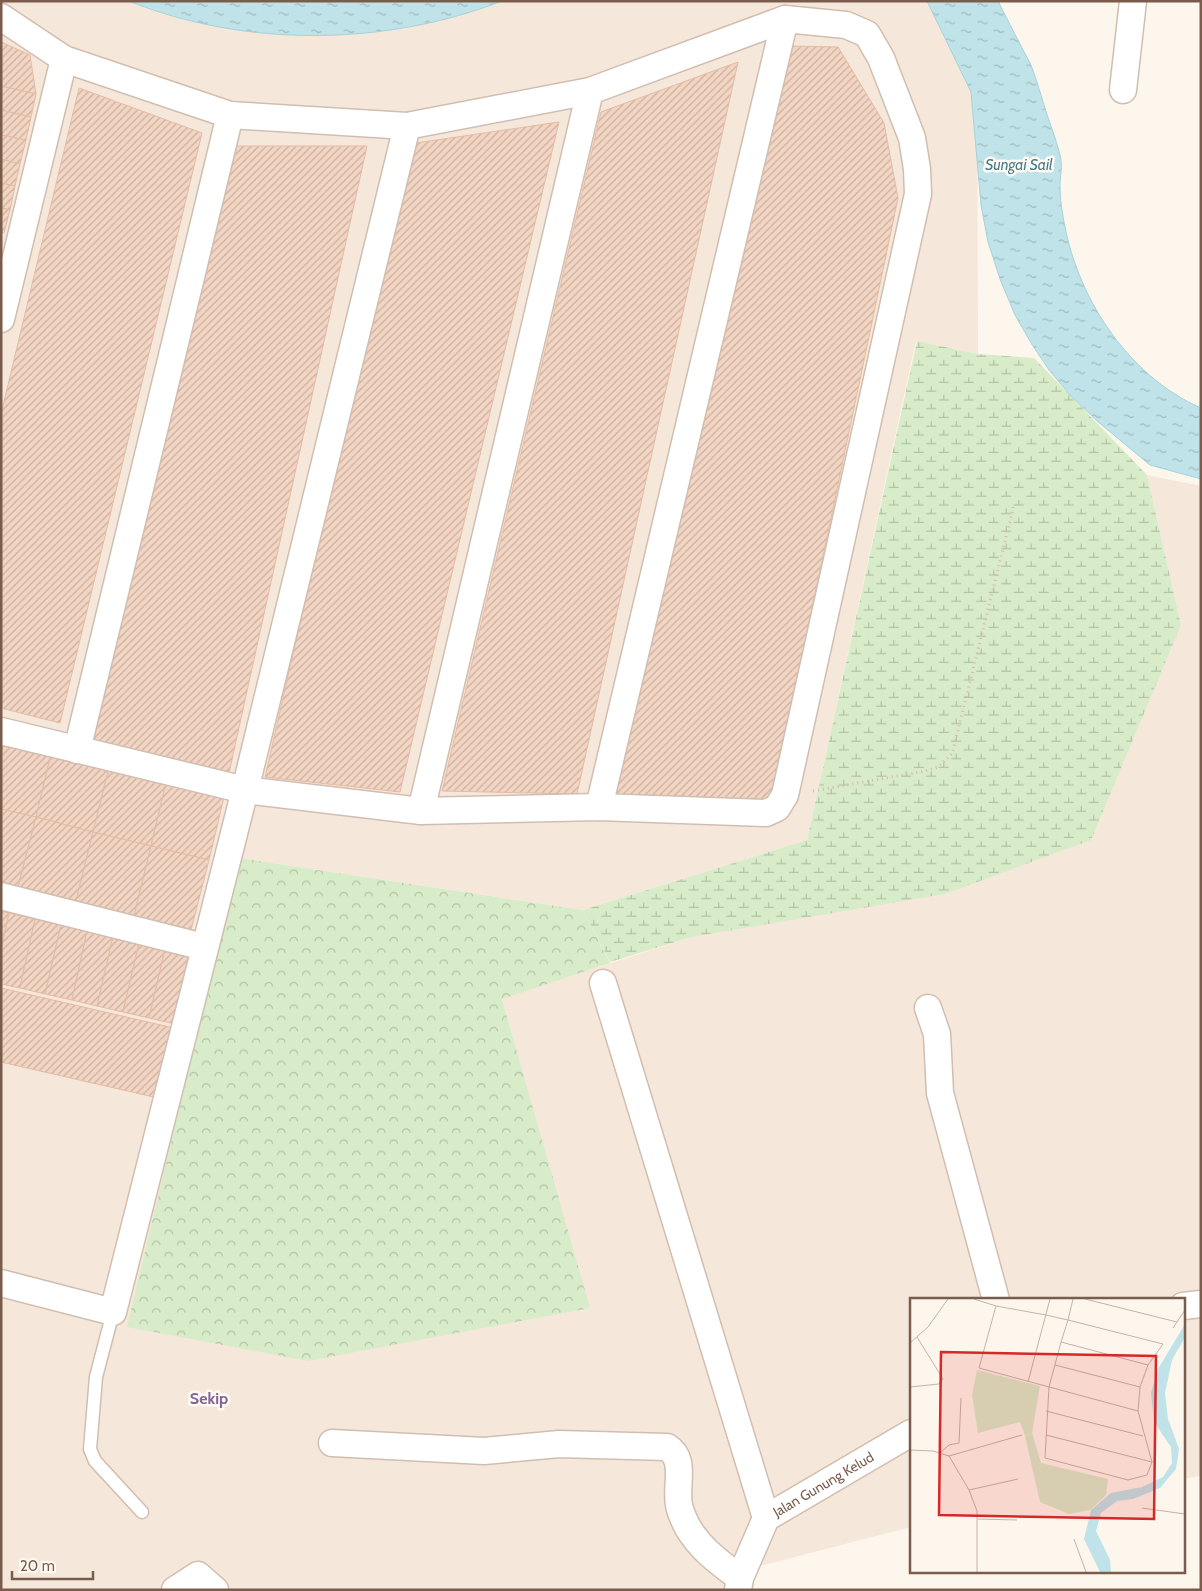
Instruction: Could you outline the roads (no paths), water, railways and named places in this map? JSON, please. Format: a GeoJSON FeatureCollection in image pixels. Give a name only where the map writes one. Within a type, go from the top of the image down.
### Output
{"type":"FeatureCollection","features":[{"type":"Feature","properties":{"kind":"street"},"geometry":{"type":"LineString","coordinates":[[1123,90],[1133,1]]}},
{"type":"Feature","properties":{"kind":"street"},"geometry":{"type":"LineString","coordinates":[[1,17],[64,59],[230,115],[406,126],[590,91],[785,19],[846,25],[867,34],[881,58],[912,138],[917,169],[918,194],[785,795],[777,808],[766,813],[599,807],[421,811],[245,790],[1,731]]}},
{"type":"Feature","properties":{"kind":"street"},"geometry":{"type":"LineString","coordinates":[[599,807],[785,19]]}},
{"type":"Feature","properties":{"kind":"street"},"geometry":{"type":"LineString","coordinates":[[1,319],[64,59]]}},
{"type":"Feature","properties":{"kind":"street"},"geometry":{"type":"LineString","coordinates":[[421,811],[590,91]]}},
{"type":"Feature","properties":{"kind":"street"},"geometry":{"type":"LineString","coordinates":[[77,750],[230,115]]}},
{"type":"Feature","properties":{"kind":"street"},"geometry":{"type":"LineString","coordinates":[[1,1283],[113,1312],[245,790],[406,126]]}},
{"type":"Feature","properties":{"kind":"street"},"geometry":{"type":"LineString","coordinates":[[1,896],[204,947]]}},
{"type":"Feature","properties":{"kind":"street"},"geometry":{"type":"LineString","coordinates":[[603,982],[766,1518]]}},
{"type":"Feature","properties":{"kind":"street"},"geometry":{"type":"LineString","coordinates":[[928,1008],[937,1034],[940,1093],[995,1298]]}},
{"type":"Feature","properties":{"kind":"street"},"geometry":{"type":"LineString","coordinates":[[1184,1306],[1201,1304]]}},
{"type":"Feature","properties":{"kind":"street","name":"Jalan Gunung Kelud"},"geometry":{"type":"LineString","coordinates":[[739,1584],[766,1518],[910,1434]]}},
{"type":"Feature","properties":{"kind":"street"},"geometry":{"type":"LineString","coordinates":[[332,1443],[484,1451],[559,1444],[667,1447],[674,1452],[678,1459],[679,1505],[688,1527],[708,1554],[739,1584]]}},
{"type":"Feature","properties":{"kind":"street"},"geometry":{"type":"LineString","coordinates":[[175,1590],[198,1575],[215,1590]]}},
{"type":"Feature","properties":{"kind":"lane"},"geometry":{"type":"LineString","coordinates":[[113,1312],[96,1377],[90,1449],[95,1461],[142,1512]]}},
{"type":"Feature","properties":{"kind":"water"},"geometry":{"type":"Polygon","coordinates":[[[129,1],[502,1],[457,16],[411,27],[364,33],[316,36],[267,34],[220,27],[174,16],[129,1]]]}},
{"type":"Feature","properties":{"kind":"water","name":"Sungai Sail"},"geometry":{"type":"Polygon","coordinates":[[[927,1],[998,1],[1031,65],[1057,142],[1061,163],[1060,189],[1062,212],[1069,245],[1079,274],[1092,302],[1108,329],[1128,353],[1149,375],[1174,393],[1201,408],[1201,479],[1150,465],[1097,421],[1070,395],[1049,370],[1031,343],[1015,315],[1000,279],[988,242],[981,205],[971,92],[927,1]]]}},
{"type":"Feature","properties":{"kind":"district","name":"Sekip"},"geometry":{"type":"Point","coordinates":[209,1398]}}]}
